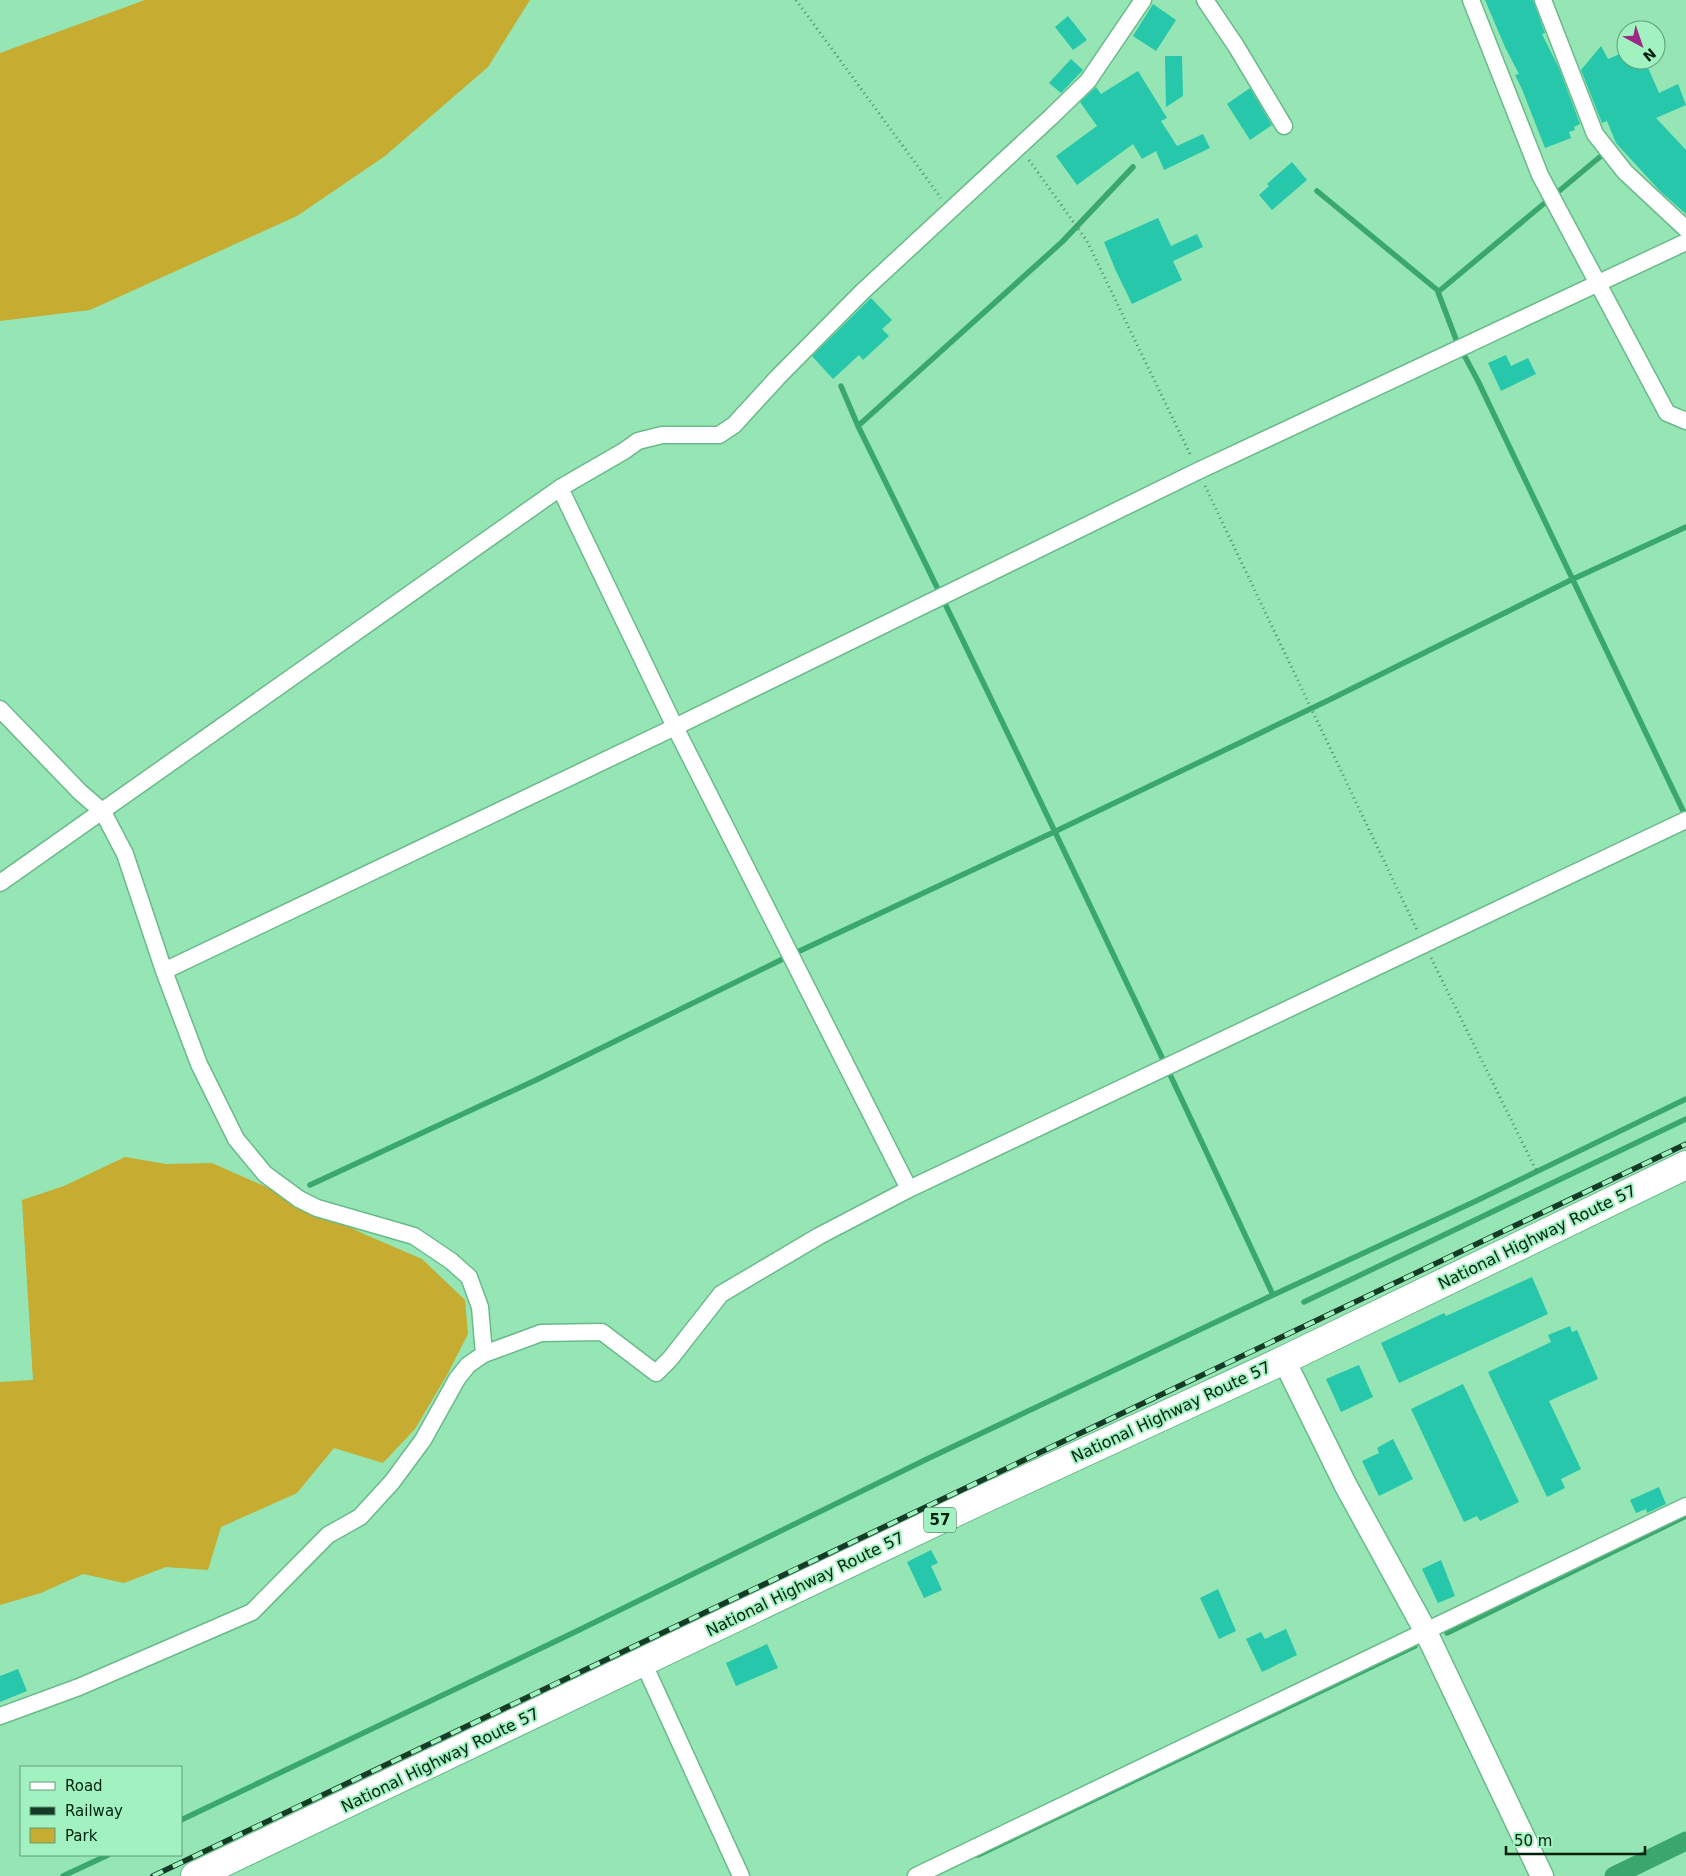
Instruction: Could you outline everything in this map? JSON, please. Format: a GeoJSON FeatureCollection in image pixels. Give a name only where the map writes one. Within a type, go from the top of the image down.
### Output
{"type":"FeatureCollection","features":[{"type":"Feature","properties":{"kind":"highway","name":"National Highway Route 57"},"geometry":{"type":"LineString","coordinates":[[195,1876],[977,1502],[1284,1360],[1686,1165]]}},
{"type":"Feature","properties":{"kind":"street"},"geometry":{"type":"LineString","coordinates":[[0,883],[560,488],[624,452],[638,441],[662,435],[719,435],[734,425],[778,376],[862,292],[1020,147],[1088,81],[1143,0]]}},
{"type":"Feature","properties":{"kind":"street"},"geometry":{"type":"LineString","coordinates":[[1205,0],[1236,46],[1284,126]]}},
{"type":"Feature","properties":{"kind":"street"},"geometry":{"type":"LineString","coordinates":[[1471,0],[1540,175],[1667,413],[1686,422]]}},
{"type":"Feature","properties":{"kind":"street"},"geometry":{"type":"LineString","coordinates":[[1543,0],[1595,134],[1625,172],[1686,229]]}},
{"type":"Feature","properties":{"kind":"street"},"geometry":{"type":"LineString","coordinates":[[164,971],[675,727],[1198,471],[1686,242]]}},
{"type":"Feature","properties":{"kind":"street"},"geometry":{"type":"LineString","coordinates":[[560,488],[675,727],[909,1189]]}},
{"type":"Feature","properties":{"kind":"street"},"geometry":{"type":"LineString","coordinates":[[0,709],[80,792],[102,812],[124,854],[164,971],[199,1064],[236,1139],[265,1174],[299,1199],[317,1208],[414,1236],[451,1261],[469,1277],[480,1307],[484,1354]]}},
{"type":"Feature","properties":{"kind":"street"},"geometry":{"type":"LineString","coordinates":[[0,1716],[79,1687],[252,1612],[328,1535],[360,1517],[392,1482],[423,1440],[457,1379],[468,1365],[484,1354],[541,1333],[602,1332],[656,1373],[670,1359],[721,1294],[819,1236],[909,1189],[1686,820]]}},
{"type":"Feature","properties":{"kind":"street"},"geometry":{"type":"LineString","coordinates":[[1284,1360],[1346,1486],[1426,1632],[1542,1876]]}},
{"type":"Feature","properties":{"kind":"street"},"geometry":{"type":"LineString","coordinates":[[916,1876],[1686,1506]]}},
{"type":"Feature","properties":{"kind":"street"},"geometry":{"type":"LineString","coordinates":[[643,1662],[741,1876]]}},
{"type":"Feature","properties":{"kind":"path"},"geometry":{"type":"LineString","coordinates":[[796,0],[950,210]]}},
{"type":"Feature","properties":{"kind":"path"},"geometry":{"type":"LineString","coordinates":[[1020,147],[1087,242],[1425,945],[1537,1172]]}},
{"type":"Feature","properties":{"kind":"green space"},"geometry":{"type":"Polygon","coordinates":[[[145,0],[530,0],[488,67],[385,156],[297,216],[90,310],[0,321],[0,53],[145,0]]]}},
{"type":"Feature","properties":{"kind":"green space"},"geometry":{"type":"Polygon","coordinates":[[[125,1157],[166,1164],[212,1163],[422,1259],[465,1300],[468,1334],[447,1375],[415,1429],[383,1463],[334,1448],[297,1493],[221,1527],[208,1570],[166,1567],[124,1583],[83,1574],[41,1593],[0,1605],[0,1382],[33,1380],[22,1200],[64,1186],[125,1157]]]}},
{"type":"Feature","properties":{"kind":"building"},"geometry":{"type":"Polygon","coordinates":[[[1485,0],[1533,0],[1545,33],[1542,34],[1559,68],[1580,124],[1574,127],[1575,130],[1569,132],[1571,138],[1545,148],[1515,75],[1519,74],[1485,0]]]}},
{"type":"Feature","properties":{"kind":"building"},"geometry":{"type":"Polygon","coordinates":[[[1153,4],[1176,20],[1156,51],[1133,36],[1153,4]]]}},
{"type":"Feature","properties":{"kind":"building"},"geometry":{"type":"Polygon","coordinates":[[[1068,16],[1087,40],[1073,50],[1055,27],[1068,16]]]}},
{"type":"Feature","properties":{"kind":"building"},"geometry":{"type":"Polygon","coordinates":[[[1601,46],[1608,59],[1616,56],[1616,70],[1649,70],[1659,93],[1678,84],[1686,105],[1656,118],[1686,150],[1686,214],[1660,191],[1616,143],[1607,121],[1602,123],[1581,70],[1601,46]]]}},
{"type":"Feature","properties":{"kind":"building"},"geometry":{"type":"Polygon","coordinates":[[[1165,56],[1182,56],[1183,96],[1166,107],[1165,56]]]}},
{"type":"Feature","properties":{"kind":"building"},"geometry":{"type":"Polygon","coordinates":[[[1071,59],[1083,70],[1061,93],[1049,83],[1071,59]]]}},
{"type":"Feature","properties":{"kind":"building"},"geometry":{"type":"Polygon","coordinates":[[[1138,71],[1167,118],[1161,121],[1177,146],[1203,134],[1210,148],[1164,170],[1156,151],[1142,159],[1133,144],[1077,185],[1056,156],[1097,126],[1080,102],[1096,87],[1101,94],[1138,71]]]}},
{"type":"Feature","properties":{"kind":"building"},"geometry":{"type":"Polygon","coordinates":[[[1250,88],[1272,125],[1250,140],[1227,104],[1250,88]]]}},
{"type":"Feature","properties":{"kind":"building"},"geometry":{"type":"Polygon","coordinates":[[[1292,162],[1307,180],[1272,210],[1259,195],[1269,186],[1267,184],[1292,162]]]}},
{"type":"Feature","properties":{"kind":"building"},"geometry":{"type":"Polygon","coordinates":[[[1158,218],[1171,246],[1197,234],[1203,247],[1173,261],[1182,280],[1132,304],[1104,242],[1158,218]]]}},
{"type":"Feature","properties":{"kind":"building"},"geometry":{"type":"Polygon","coordinates":[[[871,298],[892,320],[882,329],[889,336],[863,360],[859,355],[833,379],[812,356],[871,298]]]}},
{"type":"Feature","properties":{"kind":"building"},"geometry":{"type":"Polygon","coordinates":[[[1506,355],[1511,366],[1528,358],[1536,374],[1501,391],[1488,363],[1506,355]]]}},
{"type":"Feature","properties":{"kind":"building"},"geometry":{"type":"Polygon","coordinates":[[[1532,1277],[1548,1314],[1399,1383],[1381,1343],[1444,1313],[1446,1316],[1532,1277]]]}},
{"type":"Feature","properties":{"kind":"building"},"geometry":{"type":"Polygon","coordinates":[[[1570,1326],[1572,1332],[1577,1330],[1598,1379],[1549,1401],[1581,1469],[1561,1479],[1565,1488],[1547,1497],[1488,1372],[1551,1342],[1548,1335],[1570,1326]]]}},
{"type":"Feature","properties":{"kind":"building"},"geometry":{"type":"Polygon","coordinates":[[[1359,1365],[1373,1397],[1341,1412],[1326,1379],[1359,1365]]]}},
{"type":"Feature","properties":{"kind":"building"},"geometry":{"type":"Polygon","coordinates":[[[1463,1384],[1519,1502],[1480,1521],[1477,1516],[1464,1522],[1411,1409],[1463,1384]]]}},
{"type":"Feature","properties":{"kind":"building"},"geometry":{"type":"Polygon","coordinates":[[[1393,1439],[1413,1479],[1379,1496],[1362,1461],[1379,1453],[1377,1448],[1393,1439]]]}},
{"type":"Feature","properties":{"kind":"building"},"geometry":{"type":"Polygon","coordinates":[[[1659,1487],[1666,1504],[1647,1513],[1646,1509],[1636,1513],[1630,1500],[1659,1487]]]}},
{"type":"Feature","properties":{"kind":"building"},"geometry":{"type":"Polygon","coordinates":[[[931,1550],[938,1563],[931,1566],[942,1590],[924,1598],[907,1562],[931,1550]]]}},
{"type":"Feature","properties":{"kind":"building"},"geometry":{"type":"Polygon","coordinates":[[[1441,1560],[1455,1596],[1438,1603],[1422,1569],[1441,1560]]]}},
{"type":"Feature","properties":{"kind":"building"},"geometry":{"type":"Polygon","coordinates":[[[1218,1589],[1236,1631],[1219,1639],[1200,1598],[1218,1589]]]}},
{"type":"Feature","properties":{"kind":"building"},"geometry":{"type":"Polygon","coordinates":[[[1286,1629],[1297,1655],[1262,1672],[1246,1639],[1261,1632],[1265,1639],[1286,1629]]]}},
{"type":"Feature","properties":{"kind":"building"},"geometry":{"type":"Polygon","coordinates":[[[767,1644],[778,1668],[736,1686],[726,1663],[767,1644]]]}},
{"type":"Feature","properties":{"kind":"building"},"geometry":{"type":"Polygon","coordinates":[[[18,1669],[27,1691],[0,1702],[0,1676],[18,1669]]]}},
{"type":"Feature","properties":{"kind":"waterway"},"geometry":{"type":"LineString","coordinates":[[1601,156],[1438,292],[1457,342],[1478,381],[1686,817]]}},
{"type":"Feature","properties":{"kind":"waterway"},"geometry":{"type":"LineString","coordinates":[[1133,167],[1062,242],[858,426],[1068,859],[1273,1295]]}},
{"type":"Feature","properties":{"kind":"waterway"},"geometry":{"type":"LineString","coordinates":[[1317,191],[1436,289]]}},
{"type":"Feature","properties":{"kind":"waterway"},"geometry":{"type":"LineString","coordinates":[[841,386],[858,426]]}},
{"type":"Feature","properties":{"kind":"waterway"},"geometry":{"type":"LineString","coordinates":[[310,1185],[536,1080],[791,955],[1054,832],[1331,699],[1573,579],[1686,527]]}},
{"type":"Feature","properties":{"kind":"waterway"},"geometry":{"type":"LineString","coordinates":[[182,1820],[577,1631],[927,1459],[1476,1201],[1686,1099]]}},
{"type":"Feature","properties":{"kind":"waterway"},"geometry":{"type":"LineString","coordinates":[[1304,1302],[1686,1119]]}},
{"type":"Feature","properties":{"kind":"waterway"},"geometry":{"type":"LineString","coordinates":[[1447,1633],[1686,1516]]}},
{"type":"Feature","properties":{"kind":"waterway"},"geometry":{"type":"LineString","coordinates":[[978,1855],[1415,1646]]}},
{"type":"Feature","properties":{"kind":"waterway"},"geometry":{"type":"LineString","coordinates":[[1614,1876],[1686,1841]]}},
{"type":"Feature","properties":{"kind":"waterway"},"geometry":{"type":"LineString","coordinates":[[63,1876],[106,1856]]}},
{"type":"Feature","properties":{"kind":"railway"},"geometry":{"type":"LineString","coordinates":[[153,1876],[1686,1144]]}}]}
